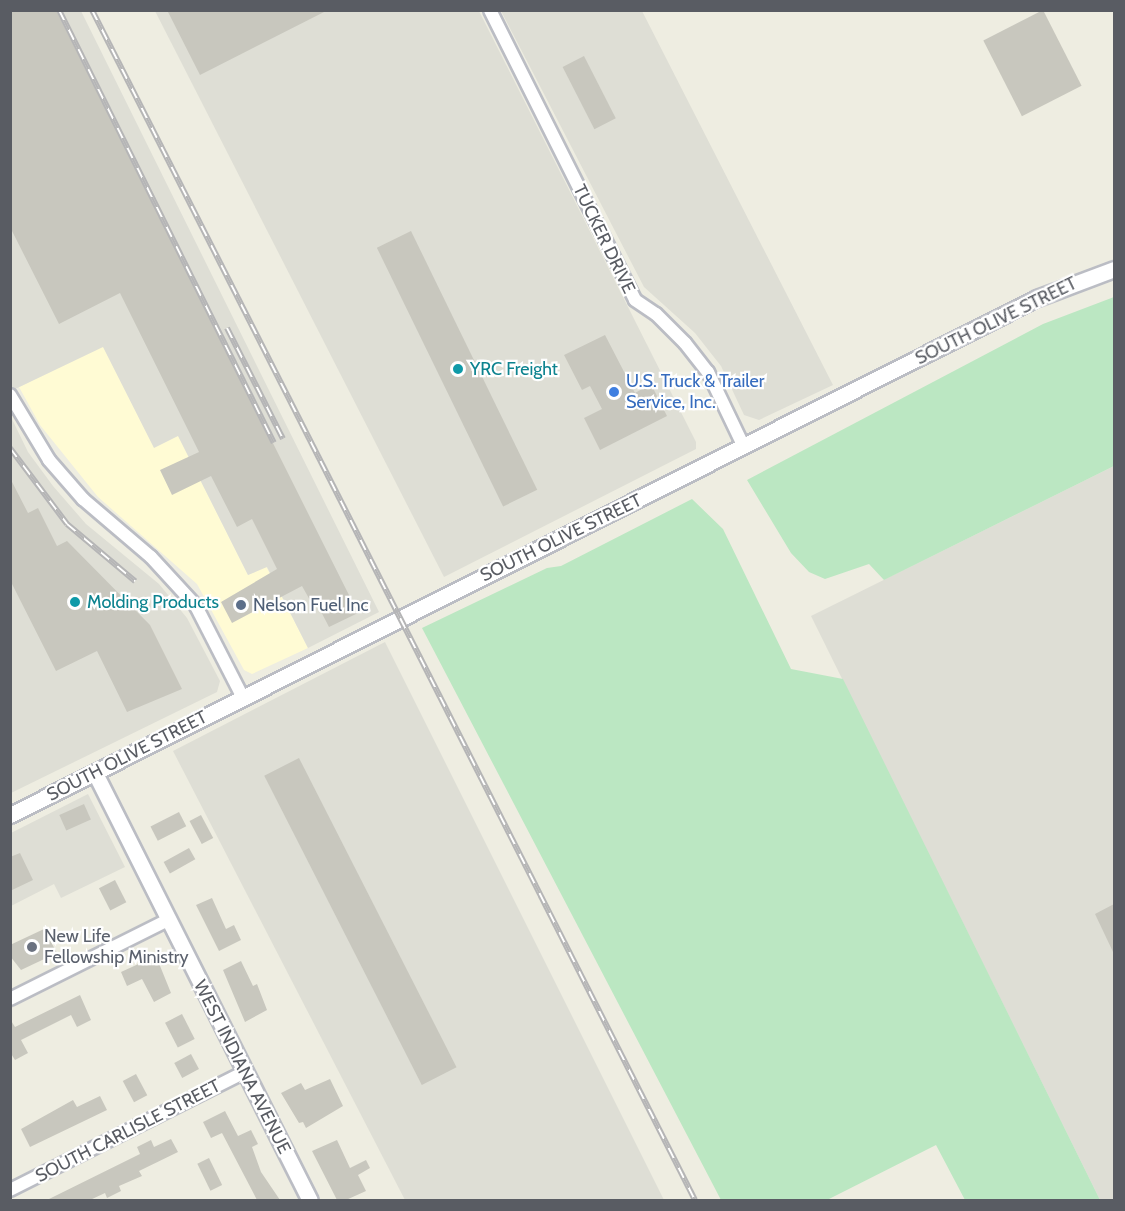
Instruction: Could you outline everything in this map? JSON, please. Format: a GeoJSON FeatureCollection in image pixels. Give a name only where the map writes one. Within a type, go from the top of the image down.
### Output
{"type":"FeatureCollection","features":[{"type":"Feature","properties":{"kind":"street","name":"TUCKER DRIVE"},"geometry":{"type":"LineString","coordinates":[[490,10],[635,300],[656,314],[685,343],[708,372],[744,447]]}},
{"type":"Feature","properties":{"kind":"street","name":"SOUTH OLIVE STREET"},"geometry":{"type":"LineString","coordinates":[[10,815],[1037,298],[1114,269]]}},
{"type":"Feature","properties":{"kind":"street"},"geometry":{"type":"LineString","coordinates":[[10,395],[49,460],[83,499],[151,557],[196,606],[243,698]]}},
{"type":"Feature","properties":{"kind":"street","name":"WEST INDIANA AVENUE"},"geometry":{"type":"LineString","coordinates":[[95,773],[310,1200]]}},
{"type":"Feature","properties":{"kind":"street"},"geometry":{"type":"LineString","coordinates":[[10,999],[168,920]]}},
{"type":"Feature","properties":{"kind":"street","name":"SOUTH CARLISLE STREET"},"geometry":{"type":"LineString","coordinates":[[10,1190],[245,1072]]}},
{"type":"Feature","properties":{"kind":"shaded area"},"geometry":{"type":"Polygon","coordinates":[[[11,11],[81,11],[379,612],[308,648],[267,567],[248,575],[178,436],[154,448],[103,347],[11,391],[11,11]]]}},
{"type":"Feature","properties":{"kind":"shaded area"},"geometry":{"type":"Polygon","coordinates":[[[155,11],[479,11],[696,442],[696,449],[444,577],[155,11]]]}},
{"type":"Feature","properties":{"kind":"shaded area"},"geometry":{"type":"Polygon","coordinates":[[[501,11],[642,11],[833,385],[759,420],[744,415],[721,366],[695,333],[644,287],[501,11]]]}},
{"type":"Feature","properties":{"kind":"shaded area"},"geometry":{"type":"Polygon","coordinates":[[[103,346],[154,447],[178,435],[248,575],[266,566],[308,648],[252,674],[244,670],[197,584],[98,497],[40,425],[19,387],[103,346]]]}},
{"type":"Feature","properties":{"kind":"shaded area"},"geometry":{"type":"Polygon","coordinates":[[[10,415],[28,452],[53,486],[86,524],[159,584],[187,618],[220,681],[217,692],[11,793],[10,415]]]}},
{"type":"Feature","properties":{"kind":"shaded area"},"geometry":{"type":"Polygon","coordinates":[[[1114,466],[1114,1200],[1100,1200],[811,616],[1114,466]]]}},
{"type":"Feature","properties":{"kind":"shaded area"},"geometry":{"type":"Polygon","coordinates":[[[385,642],[664,1200],[405,1200],[173,751],[385,642]]]}},
{"type":"Feature","properties":{"kind":"shaded area"},"geometry":{"type":"Polygon","coordinates":[[[88,794],[125,867],[61,898],[54,884],[11,906],[11,833],[88,794]]]}},
{"type":"Feature","properties":{"kind":"green space"},"geometry":{"type":"Polygon","coordinates":[[[1114,297],[1114,466],[884,580],[869,564],[825,579],[809,572],[791,553],[747,480],[1043,324],[1114,297]]]}},
{"type":"Feature","properties":{"kind":"green space"},"geometry":{"type":"Polygon","coordinates":[[[692,499],[723,529],[791,669],[843,679],[1100,1200],[965,1200],[936,1145],[827,1200],[721,1200],[422,628],[547,568],[561,566],[692,499]]]}},
{"type":"Feature","properties":{"kind":"building"},"geometry":{"type":"Polygon","coordinates":[[[10,10],[56,10],[358,613],[329,627],[315,600],[311,602],[302,586],[232,623],[221,602],[277,569],[252,519],[237,527],[211,476],[172,495],[160,470],[199,452],[120,293],[59,324],[10,227],[10,10]]]}},
{"type":"Feature","properties":{"kind":"building"},"geometry":{"type":"Polygon","coordinates":[[[167,10],[328,10],[200,75],[167,10]]]}},
{"type":"Feature","properties":{"kind":"building"},"geometry":{"type":"Polygon","coordinates":[[[1043,10],[1082,86],[1022,116],[983,40],[1043,10]]]}},
{"type":"Feature","properties":{"kind":"building"},"geometry":{"type":"Polygon","coordinates":[[[584,56],[616,118],[594,129],[563,67],[584,56]]]}},
{"type":"Feature","properties":{"kind":"building","name":"YRC Freight"},"geometry":{"type":"Polygon","coordinates":[[[411,231],[537,490],[503,507],[377,248],[411,231]]]}},
{"type":"Feature","properties":{"kind":"building","name":"U.S. Truck & Trailer Service, Inc."},"geometry":{"type":"Polygon","coordinates":[[[605,335],[635,393],[651,384],[667,416],[600,450],[584,418],[602,409],[590,386],[582,390],[564,355],[605,335]]]}},
{"type":"Feature","properties":{"kind":"building","name":"Molding Products"},"geometry":{"type":"Polygon","coordinates":[[[10,478],[28,513],[38,508],[57,546],[67,541],[150,625],[182,689],[127,712],[97,651],[56,671],[10,580],[10,478]]]}},
{"type":"Feature","properties":{"kind":"building"},"geometry":{"type":"Polygon","coordinates":[[[299,758],[457,1067],[422,1085],[264,776],[299,758]]]}},
{"type":"Feature","properties":{"kind":"building"},"geometry":{"type":"Polygon","coordinates":[[[84,804],[91,820],[66,831],[59,815],[84,804]]]}},
{"type":"Feature","properties":{"kind":"building"},"geometry":{"type":"Polygon","coordinates":[[[179,812],[186,826],[158,841],[150,827],[179,812]]]}},
{"type":"Feature","properties":{"kind":"building"},"geometry":{"type":"Polygon","coordinates":[[[201,815],[213,838],[202,844],[190,821],[201,815]]]}},
{"type":"Feature","properties":{"kind":"building"},"geometry":{"type":"Polygon","coordinates":[[[189,848],[195,859],[170,873],[164,862],[189,848]]]}},
{"type":"Feature","properties":{"kind":"building"},"geometry":{"type":"Polygon","coordinates":[[[20,853],[33,880],[10,891],[10,857],[20,853]]]}},
{"type":"Feature","properties":{"kind":"building"},"geometry":{"type":"Polygon","coordinates":[[[115,880],[126,902],[110,910],[99,888],[115,880]]]}},
{"type":"Feature","properties":{"kind":"building"},"geometry":{"type":"Polygon","coordinates":[[[212,898],[226,929],[234,925],[241,940],[219,951],[196,905],[212,898]]]}},
{"type":"Feature","properties":{"kind":"building"},"geometry":{"type":"Polygon","coordinates":[[[1114,904],[1114,954],[1095,914],[1114,904]]]}},
{"type":"Feature","properties":{"kind":"building","name":"New Life Fellowship Ministry"},"geometry":{"type":"Polygon","coordinates":[[[44,929],[57,953],[21,970],[10,956],[10,945],[44,929]]]}},
{"type":"Feature","properties":{"kind":"building"},"geometry":{"type":"Polygon","coordinates":[[[156,956],[171,993],[154,1002],[142,979],[127,986],[121,972],[156,956]]]}},
{"type":"Feature","properties":{"kind":"building"},"geometry":{"type":"Polygon","coordinates":[[[241,961],[253,986],[257,984],[267,1010],[245,1022],[223,970],[241,961]]]}},
{"type":"Feature","properties":{"kind":"building"},"geometry":{"type":"Polygon","coordinates":[[[80,995],[91,1020],[77,1027],[71,1015],[21,1040],[28,1053],[15,1060],[10,1052],[10,1019],[15,1027],[80,995]]]}},
{"type":"Feature","properties":{"kind":"building"},"geometry":{"type":"Polygon","coordinates":[[[182,1014],[195,1039],[178,1048],[165,1023],[182,1014]]]}},
{"type":"Feature","properties":{"kind":"building"},"geometry":{"type":"Polygon","coordinates":[[[191,1054],[199,1069],[182,1078],[174,1063],[191,1054]]]}},
{"type":"Feature","properties":{"kind":"building"},"geometry":{"type":"Polygon","coordinates":[[[136,1074],[147,1095],[134,1102],[123,1081],[136,1074]]]}},
{"type":"Feature","properties":{"kind":"building"},"geometry":{"type":"Polygon","coordinates":[[[330,1079],[343,1106],[306,1128],[303,1122],[299,1123],[281,1093],[301,1083],[305,1090],[330,1079]]]}},
{"type":"Feature","properties":{"kind":"building"},"geometry":{"type":"Polygon","coordinates":[[[100,1096],[107,1110],[30,1147],[21,1129],[73,1100],[77,1107],[100,1096]]]}},
{"type":"Feature","properties":{"kind":"building"},"geometry":{"type":"Polygon","coordinates":[[[225,1111],[238,1136],[251,1130],[258,1144],[252,1147],[261,1172],[280,1200],[257,1200],[222,1133],[211,1138],[203,1122],[225,1111]]]}},
{"type":"Feature","properties":{"kind":"building"},"geometry":{"type":"Polygon","coordinates":[[[171,1139],[178,1152],[139,1171],[142,1176],[119,1186],[121,1191],[107,1198],[105,1193],[90,1200],[47,1200],[140,1154],[137,1147],[151,1140],[154,1147],[171,1139]]]}},
{"type":"Feature","properties":{"kind":"building"},"geometry":{"type":"Polygon","coordinates":[[[337,1140],[350,1168],[366,1160],[370,1168],[358,1175],[366,1191],[346,1200],[337,1200],[312,1151],[337,1140]]]}},
{"type":"Feature","properties":{"kind":"building"},"geometry":{"type":"Polygon","coordinates":[[[209,1158],[222,1185],[210,1191],[197,1164],[209,1158]]]}},
{"type":"Feature","properties":{"kind":"railway"},"geometry":{"type":"LineString","coordinates":[[59,10],[274,443]]}},
{"type":"Feature","properties":{"kind":"railway"},"geometry":{"type":"LineString","coordinates":[[92,10],[695,1200]]}},
{"type":"Feature","properties":{"kind":"railway"},"geometry":{"type":"LineString","coordinates":[[227,328],[283,439]]}},
{"type":"Feature","properties":{"kind":"railway"},"geometry":{"type":"LineString","coordinates":[[10,448],[67,524],[135,581]]}},
{"type":"Feature","properties":{"kind":"place","name":"YRC Freight"},"geometry":{"type":"Point","coordinates":[458,369]}},
{"type":"Feature","properties":{"kind":"place","name":"U.S. Truck & Trailer Service, Inc."},"geometry":{"type":"Point","coordinates":[614,392]}},
{"type":"Feature","properties":{"kind":"place","name":"Molding Products"},"geometry":{"type":"Point","coordinates":[75,602]}},
{"type":"Feature","properties":{"kind":"place","name":"Nelson Fuel Inc"},"geometry":{"type":"Point","coordinates":[241,605]}},
{"type":"Feature","properties":{"kind":"place","name":"New Life Fellowship Ministry"},"geometry":{"type":"Point","coordinates":[32,947]}}]}
